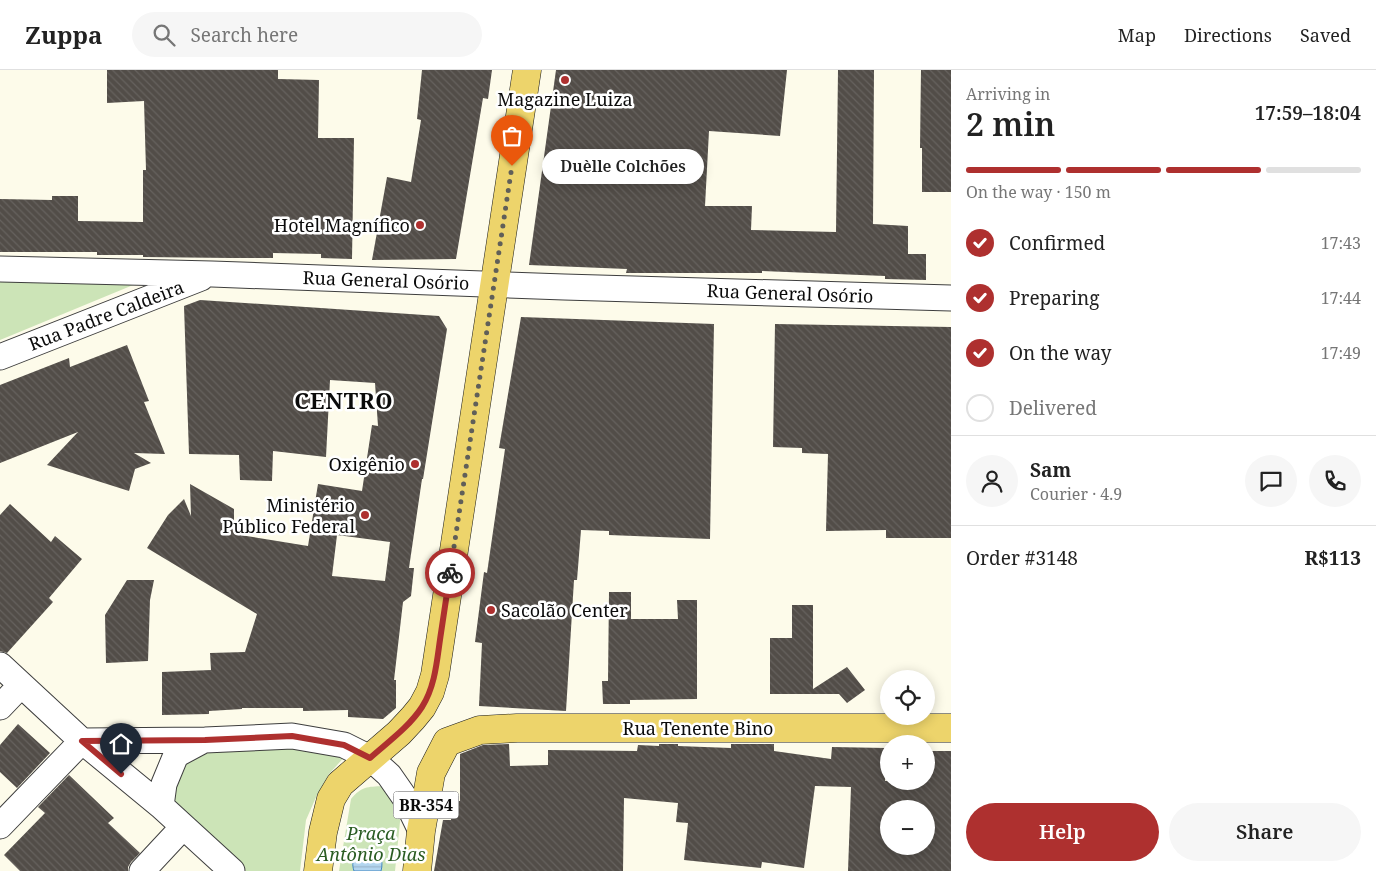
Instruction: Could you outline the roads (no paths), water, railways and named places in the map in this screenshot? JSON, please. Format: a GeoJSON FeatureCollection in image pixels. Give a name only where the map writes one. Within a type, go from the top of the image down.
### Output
{"type":"FeatureCollection","features":[{"type":"Feature","properties":{"kind":"main road"},"geometry":{"type":"LineString","coordinates":[[318,871],[323,832],[331,799],[340,784],[413,718],[422,707],[430,692],[527,70]]}},
{"type":"Feature","properties":{"kind":"main road","name":"Rua Tenente Bino"},"geometry":{"type":"LineString","coordinates":[[422,831],[431,773],[448,742],[480,730],[517,728],[951,728]]}},
{"type":"Feature","properties":{"kind":"main road","name":"BR-354"},"geometry":{"type":"LineString","coordinates":[[417,871],[422,831]]}},
{"type":"Feature","properties":{"kind":"street","name":"Rua General Osório"},"geometry":{"type":"LineString","coordinates":[[0,269],[951,298]]}},
{"type":"Feature","properties":{"kind":"street","name":"Rua Padre Caldeira"},"geometry":{"type":"LineString","coordinates":[[0,356],[212,274]]}},
{"type":"Feature","properties":{"kind":"street"},"geometry":{"type":"LineString","coordinates":[[0,665],[82,741],[161,806],[232,871]]}},
{"type":"Feature","properties":{"kind":"street"},"geometry":{"type":"LineString","coordinates":[[0,707],[21,685]]}},
{"type":"Feature","properties":{"kind":"street"},"geometry":{"type":"LineString","coordinates":[[0,826],[82,741],[205,740],[292,736],[344,745],[370,758],[389,775],[405,798],[422,831]]}},
{"type":"Feature","properties":{"kind":"street"},"geometry":{"type":"LineString","coordinates":[[161,806],[164,784],[176,755],[205,740]]}},
{"type":"Feature","properties":{"kind":"street"},"geometry":{"type":"LineString","coordinates":[[142,871],[183,827]]}},
{"type":"Feature","properties":{"kind":"water"},"geometry":{"type":"Polygon","coordinates":[[[369,849],[376,852],[380,857],[382,863],[381,871],[354,871],[353,863],[355,856],[369,849]]]}},
{"type":"Feature","properties":{"kind":"place","name":"Magazine Luiza"},"geometry":{"type":"Point","coordinates":[565,80]}},
{"type":"Feature","properties":{"kind":"place","name":"Duèlle Colchões"},"geometry":{"type":"Point","coordinates":[512,166]}},
{"type":"Feature","properties":{"kind":"place","name":"Hotel Magnífico"},"geometry":{"type":"Point","coordinates":[420,225]}},
{"type":"Feature","properties":{"kind":"place","name":"Oxigênio"},"geometry":{"type":"Point","coordinates":[415,464]}},
{"type":"Feature","properties":{"kind":"place","name":"Ministério Público Federal"},"geometry":{"type":"Point","coordinates":[365,515]}},
{"type":"Feature","properties":{"kind":"place","name":"Sacolão Center"},"geometry":{"type":"Point","coordinates":[491,610]}},
{"type":"Feature","properties":{"kind":"district","name":"CENTRO"},"geometry":{"type":"Point","coordinates":[344,400]}},
{"type":"Feature","properties":{"kind":"park label","name":"Praça Antônio Dias"},"geometry":{"type":"Point","coordinates":[371,843]}}]}
